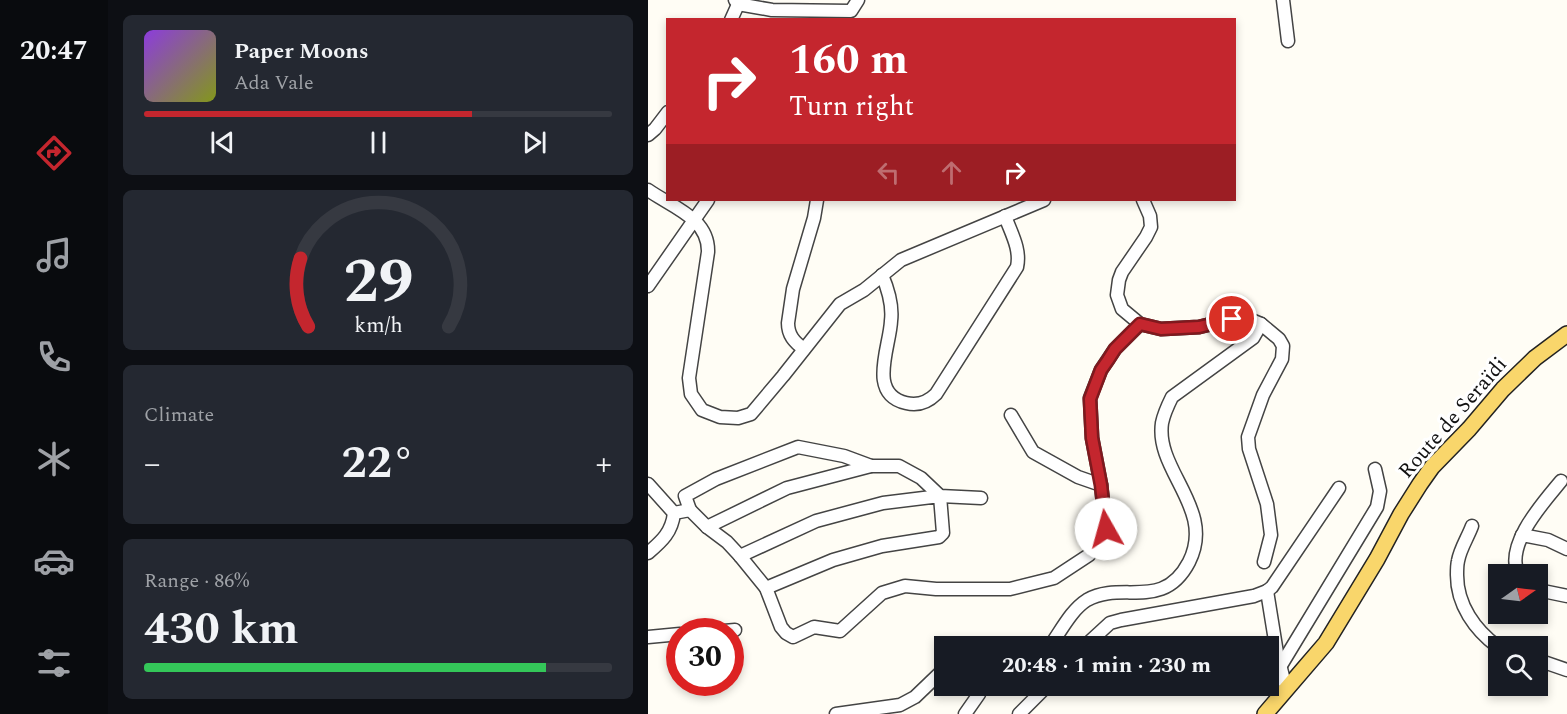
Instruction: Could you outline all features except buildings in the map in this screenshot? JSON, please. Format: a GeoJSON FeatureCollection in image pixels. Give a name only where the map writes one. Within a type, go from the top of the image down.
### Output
{"type":"FeatureCollection","features":[{"type":"Feature","properties":{"kind":"main road","name":"Route de Seraïdi"},"geometry":{"type":"LineString","coordinates":[[1265,714],[1332,635],[1377,560],[1401,514],[1432,467],[1503,389],[1535,358],[1567,334]]}},
{"type":"Feature","properties":{"kind":"main road","name":"Route de Seraïdi"},"geometry":{"type":"LineString","coordinates":[[1258,714],[1321,644],[1332,635]]}},
{"type":"Feature","properties":{"kind":"street"},"geometry":{"type":"LineString","coordinates":[[732,18],[738,1],[772,10],[805,5],[851,11],[858,0]]}},
{"type":"Feature","properties":{"kind":"street"},"geometry":{"type":"LineString","coordinates":[[1282,0],[1288,41]]}},
{"type":"Feature","properties":{"kind":"street"},"geometry":{"type":"LineString","coordinates":[[648,135],[666,115]]}},
{"type":"Feature","properties":{"kind":"street"},"geometry":{"type":"LineString","coordinates":[[648,190],[694,219],[704,230],[708,244],[689,378],[691,394],[702,410],[720,417],[738,418],[751,414],[840,304],[864,290],[901,260],[1042,201]]}},
{"type":"Feature","properties":{"kind":"street"},"geometry":{"type":"LineString","coordinates":[[648,286],[707,201]]}},
{"type":"Feature","properties":{"kind":"street"},"geometry":{"type":"LineString","coordinates":[[804,350],[792,339],[788,323],[794,289],[817,201]]}},
{"type":"Feature","properties":{"kind":"street"},"geometry":{"type":"LineString","coordinates":[[1143,201],[1151,222],[1149,232],[1122,272],[1117,287],[1122,309],[1140,324],[1161,329],[1199,327],[1232,319],[1249,319],[1261,324],[1279,339],[1284,350],[1263,395],[1248,437],[1268,504],[1271,535],[1264,562]]}},
{"type":"Feature","properties":{"kind":"street"},"geometry":{"type":"LineString","coordinates":[[882,275],[891,305],[891,321],[883,368],[884,382],[891,395],[903,403],[925,402],[936,394],[1017,267],[1017,247],[1005,216]]}},
{"type":"Feature","properties":{"kind":"street"},"geometry":{"type":"LineString","coordinates":[[871,466],[844,456],[798,447],[716,478],[686,496],[690,510],[741,556],[766,588],[781,627],[794,637],[814,627],[840,631],[882,593],[905,586],[936,589],[1010,589],[1054,578],[1089,555],[1106,529],[1092,438],[1090,399],[1101,370],[1115,349],[1140,324]]}},
{"type":"Feature","properties":{"kind":"street"},"geometry":{"type":"LineString","coordinates":[[1057,636],[1075,611],[1090,599],[1108,594],[1154,591],[1165,587],[1182,572],[1194,549],[1196,522],[1165,451],[1162,423],[1166,410],[1172,397],[1253,338],[1261,324]]}},
{"type":"Feature","properties":{"kind":"street"},"geometry":{"type":"LineString","coordinates":[[1011,415],[1033,452],[1078,477],[1101,485]]}},
{"type":"Feature","properties":{"kind":"street"},"geometry":{"type":"LineString","coordinates":[[707,527],[787,488],[871,466],[899,466],[921,478],[940,496],[943,533],[939,537],[882,546],[833,560],[766,588]]}},
{"type":"Feature","properties":{"kind":"street"},"geometry":{"type":"LineString","coordinates":[[1280,667],[1377,507],[1380,491],[1375,469]]}},
{"type":"Feature","properties":{"kind":"street"},"geometry":{"type":"LineString","coordinates":[[1516,564],[1522,535],[1537,510],[1561,481]]}},
{"type":"Feature","properties":{"kind":"street"},"geometry":{"type":"LineString","coordinates":[[648,483],[674,513],[673,524],[662,540],[648,553]]}},
{"type":"Feature","properties":{"kind":"street"},"geometry":{"type":"LineString","coordinates":[[1096,636],[1110,623],[1121,620],[1254,596],[1267,591],[1272,587],[1339,488]]}},
{"type":"Feature","properties":{"kind":"street"},"geometry":{"type":"LineString","coordinates":[[741,556],[816,520],[883,503],[940,496],[981,498]]}},
{"type":"Feature","properties":{"kind":"street"},"geometry":{"type":"LineString","coordinates":[[674,513],[690,510]]}},
{"type":"Feature","properties":{"kind":"street"},"geometry":{"type":"LineString","coordinates":[[1472,526],[1457,561],[1457,582],[1460,598],[1470,619],[1488,639]]}},
{"type":"Feature","properties":{"kind":"street"},"geometry":{"type":"LineString","coordinates":[[1522,535],[1548,540],[1567,549]]}},
{"type":"Feature","properties":{"kind":"street"},"geometry":{"type":"LineString","coordinates":[[1267,591],[1277,653],[1285,684]]}},
{"type":"Feature","properties":{"kind":"street"},"geometry":{"type":"LineString","coordinates":[[1548,592],[1567,596]]}},
{"type":"Feature","properties":{"kind":"street"},"geometry":{"type":"LineString","coordinates":[[648,637],[666,635]]}},
{"type":"Feature","properties":{"kind":"street"},"geometry":{"type":"LineString","coordinates":[[1548,663],[1567,670]]}},
{"type":"Feature","properties":{"kind":"street"},"geometry":{"type":"LineString","coordinates":[[836,714],[900,705],[915,697],[934,679]]}},
{"type":"Feature","properties":{"kind":"street"},"geometry":{"type":"LineString","coordinates":[[965,714],[978,696]]}},
{"type":"Feature","properties":{"kind":"street"},"geometry":{"type":"LineString","coordinates":[[1018,714],[1037,696]]}},
{"type":"Feature","properties":{"kind":"route"},"geometry":{"type":"LineString","coordinates":[[1106,529],[1092,438],[1090,399],[1101,370],[1115,349],[1140,324],[1161,329],[1199,327],[1232,319]]}}]}
